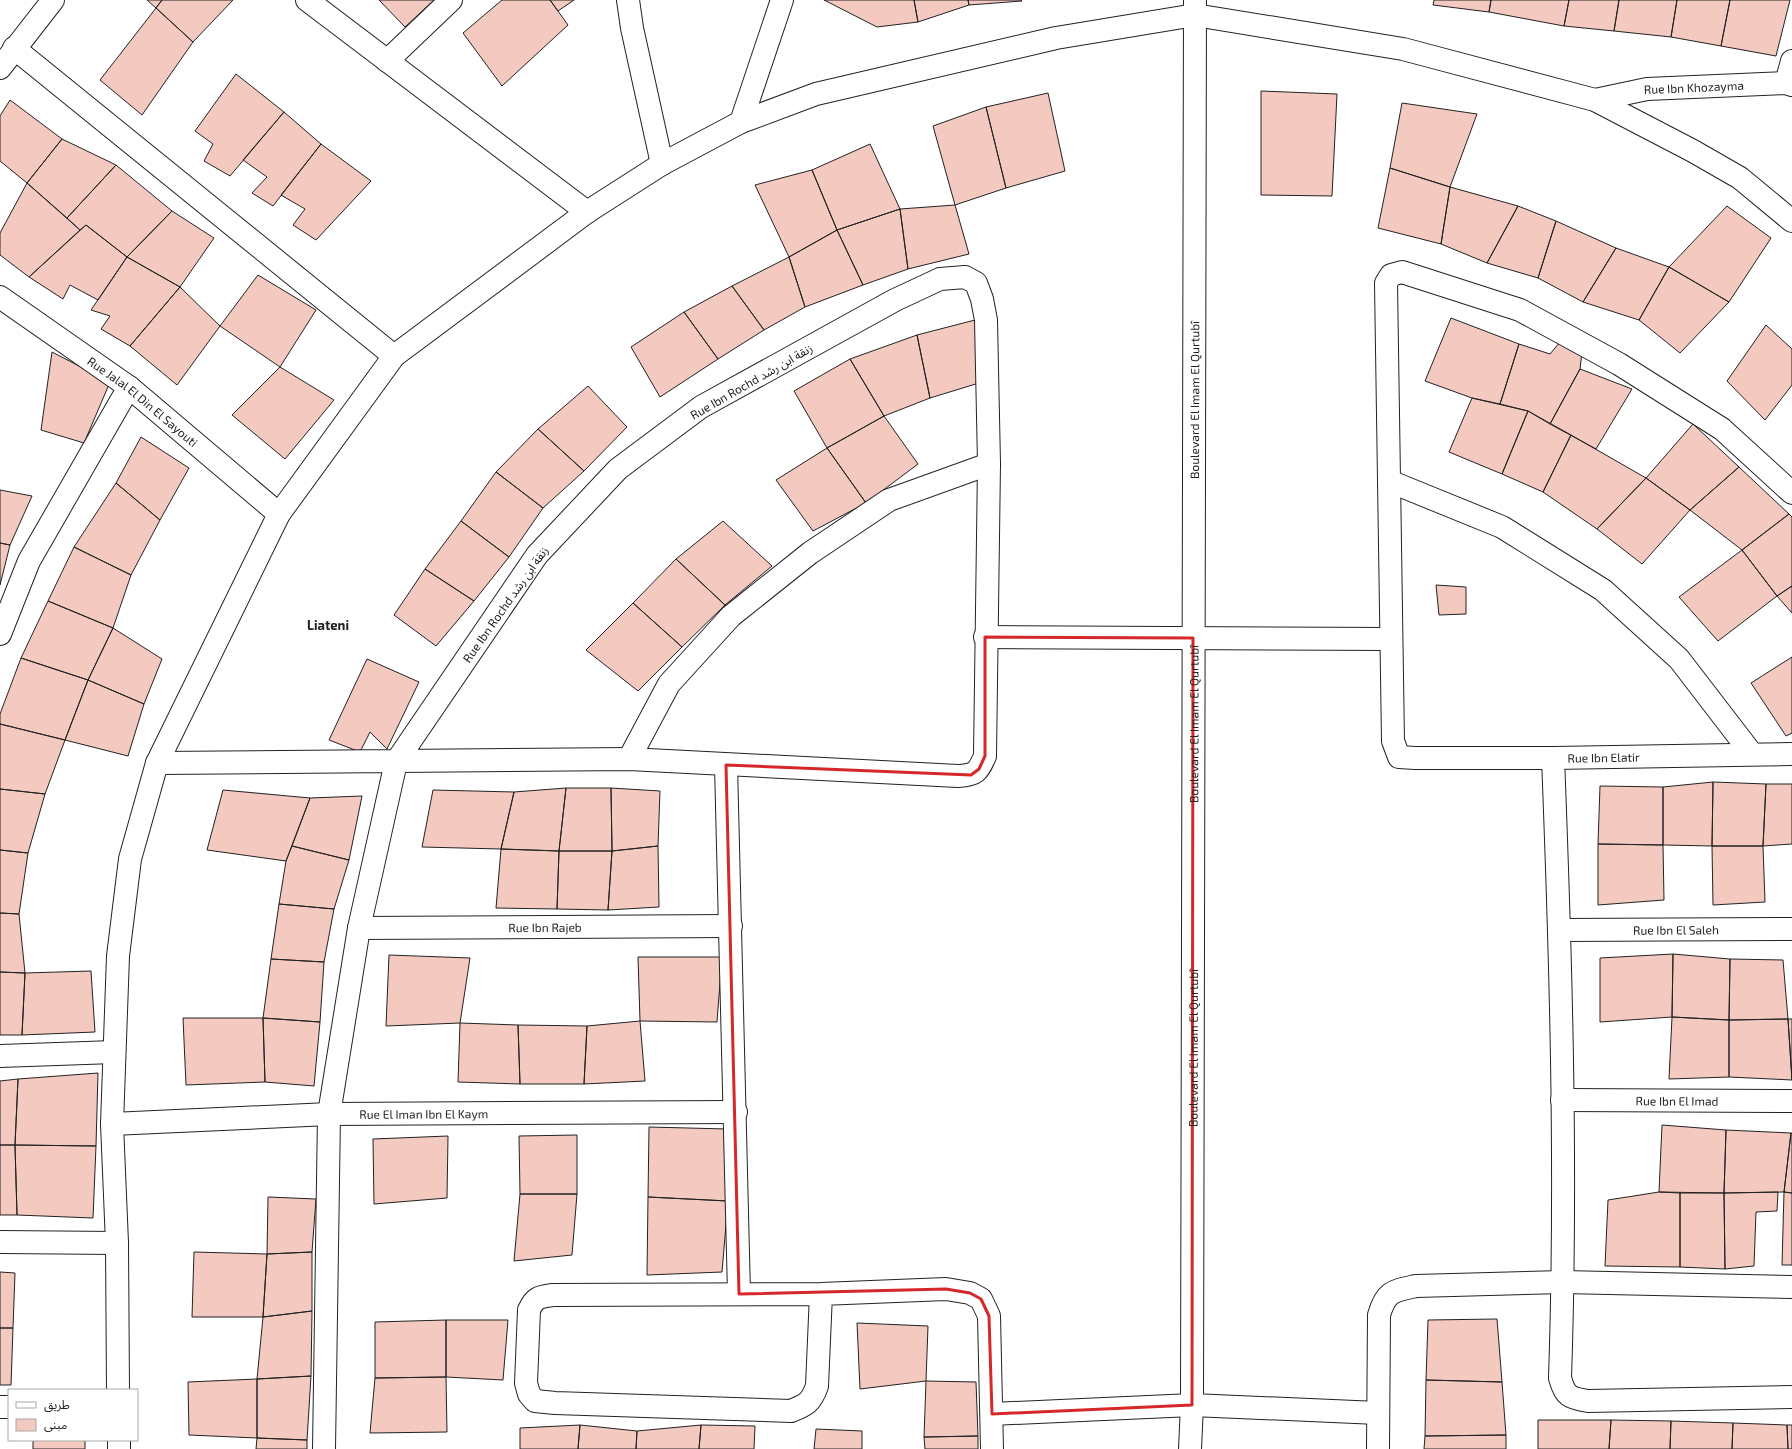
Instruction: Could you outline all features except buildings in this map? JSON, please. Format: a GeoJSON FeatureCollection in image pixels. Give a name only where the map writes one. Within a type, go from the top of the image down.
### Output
{"type":"FeatureCollection","features":[{"type":"Feature","properties":{"kind":"street"},"geometry":{"type":"LineString","coordinates":[[0,68],[14,48],[53,0]]}},
{"type":"Feature","properties":{"kind":"street"},"geometry":{"type":"LineString","coordinates":[[307,0],[587,212]]}},
{"type":"Feature","properties":{"kind":"street"},"geometry":{"type":"LineString","coordinates":[[387,61],[451,0]]}},
{"type":"Feature","properties":{"kind":"street"},"geometry":{"type":"LineString","coordinates":[[628,0],[632,28],[662,164]]}},
{"type":"Feature","properties":{"kind":"street"},"geometry":{"type":"LineString","coordinates":[[741,122],[782,0]]}},
{"type":"Feature","properties":{"kind":"street"},"geometry":{"type":"LineString","coordinates":[[118,1389],[117,1243],[112,1124],[118,956],[130,859],[157,763],[279,514],[394,356],[587,212],[662,164],[741,122],[816,94],[1056,38],[1195,8],[1403,49],[1596,100],[1693,151],[1740,178],[1792,220]]}},
{"type":"Feature","properties":{"kind":"street","name":"Boulevard El Imam El Qurtubî"},"geometry":{"type":"LineString","coordinates":[[1190,1449],[1192,1405],[1195,8]]}},
{"type":"Feature","properties":{"kind":"street"},"geometry":{"type":"LineString","coordinates":[[14,48],[394,356]]}},
{"type":"Feature","properties":{"kind":"street"},"geometry":{"type":"LineString","coordinates":[[1789,84],[1792,61]]}},
{"type":"Feature","properties":{"kind":"street","name":"Rue Ibn Khozayma"},"geometry":{"type":"LineString","coordinates":[[1596,100],[1647,89],[1789,84]]}},
{"type":"Feature","properties":{"kind":"street"},"geometry":{"type":"LineString","coordinates":[[985,637],[1390,639],[1386,283],[1391,275],[1402,272],[1520,310],[1619,364],[1722,429],[1792,493]]}},
{"type":"Feature","properties":{"kind":"street","name":"Rue Ibn Rochd زنقة ابن رشد"},"geometry":{"type":"LineString","coordinates":[[324,1449],[329,1114],[359,928],[396,762],[537,555],[618,469],[701,407],[895,300],[940,279],[965,277],[976,283],[982,299],[986,320],[988,464],[985,637],[985,756],[979,769],[971,775],[958,776],[726,765]]}},
{"type":"Feature","properties":{"kind":"street","name":"Rue Jalal El Din El Sayouti"},"geometry":{"type":"LineString","coordinates":[[0,297],[129,387],[279,514]]}},
{"type":"Feature","properties":{"kind":"street"},"geometry":{"type":"LineString","coordinates":[[0,634],[29,561],[129,387]]}},
{"type":"Feature","properties":{"kind":"street"},"geometry":{"type":"LineString","coordinates":[[629,759],[669,684],[731,616],[810,553],[889,500],[988,464]]}},
{"type":"Feature","properties":{"kind":"street"},"geometry":{"type":"LineString","coordinates":[[1388,480],[1502,527],[1603,590],[1679,659],[1752,754]]}},
{"type":"Feature","properties":{"kind":"street","name":"Rue Ibn Elatir"},"geometry":{"type":"LineString","coordinates":[[1390,639],[1393,741],[1399,757],[1553,758],[1792,754]]}},
{"type":"Feature","properties":{"kind":"street"},"geometry":{"type":"LineString","coordinates":[[1553,758],[1559,930],[1562,1100],[1563,1282],[1560,1378],[1564,1392],[1574,1399],[1588,1401],[1792,1397]]}},
{"type":"Feature","properties":{"kind":"street"},"geometry":{"type":"LineString","coordinates":[[157,763],[629,759],[726,765],[736,1112],[739,1294]]}},
{"type":"Feature","properties":{"kind":"street","name":"Rue Ibn Rajeb"},"geometry":{"type":"LineString","coordinates":[[359,928],[731,926]]}},
{"type":"Feature","properties":{"kind":"street","name":"Rue Ibn El Saleh"},"geometry":{"type":"LineString","coordinates":[[1559,930],[1792,929]]}},
{"type":"Feature","properties":{"kind":"street"},"geometry":{"type":"LineString","coordinates":[[0,1056],[114,1052]]}},
{"type":"Feature","properties":{"kind":"street","name":"Rue Ibn El Imad"},"geometry":{"type":"LineString","coordinates":[[1562,1100],[1792,1101]]}},
{"type":"Feature","properties":{"kind":"street","name":"Rue El Iman Ibn El Kaym"},"geometry":{"type":"LineString","coordinates":[[112,1124],[329,1114],[736,1112]]}},
{"type":"Feature","properties":{"kind":"street"},"geometry":{"type":"LineString","coordinates":[[0,1242],[117,1243]]}},
{"type":"Feature","properties":{"kind":"street"},"geometry":{"type":"LineString","coordinates":[[1378,1449],[1379,1315],[1383,1301],[1395,1291],[1416,1286],[1563,1282],[1792,1287]]}},
{"type":"Feature","properties":{"kind":"street"},"geometry":{"type":"LineString","coordinates":[[821,1294],[817,1386],[813,1398],[804,1406],[791,1412],[555,1403],[535,1401],[529,1394],[526,1383],[529,1310],[533,1301],[541,1297],[553,1295],[821,1294],[946,1289],[970,1293],[981,1299],[989,1316],[992,1449]]}},
{"type":"Feature","properties":{"kind":"street"},"geometry":{"type":"LineString","coordinates":[[992,1414],[1192,1405],[1378,1413]]}},
{"type":"Feature","properties":{"kind":"highlighted area"},"geometry":{"type":"Polygon","coordinates":[[[985,637],[1193,638],[1192,1405],[992,1414],[989,1316],[981,1299],[970,1293],[946,1289],[739,1294],[726,765],[971,775],[979,769],[985,756],[985,637]]]}},
{"type":"Feature","properties":{"kind":"district","name":"Liateni"},"geometry":{"type":"Point","coordinates":[328,625]}}]}
